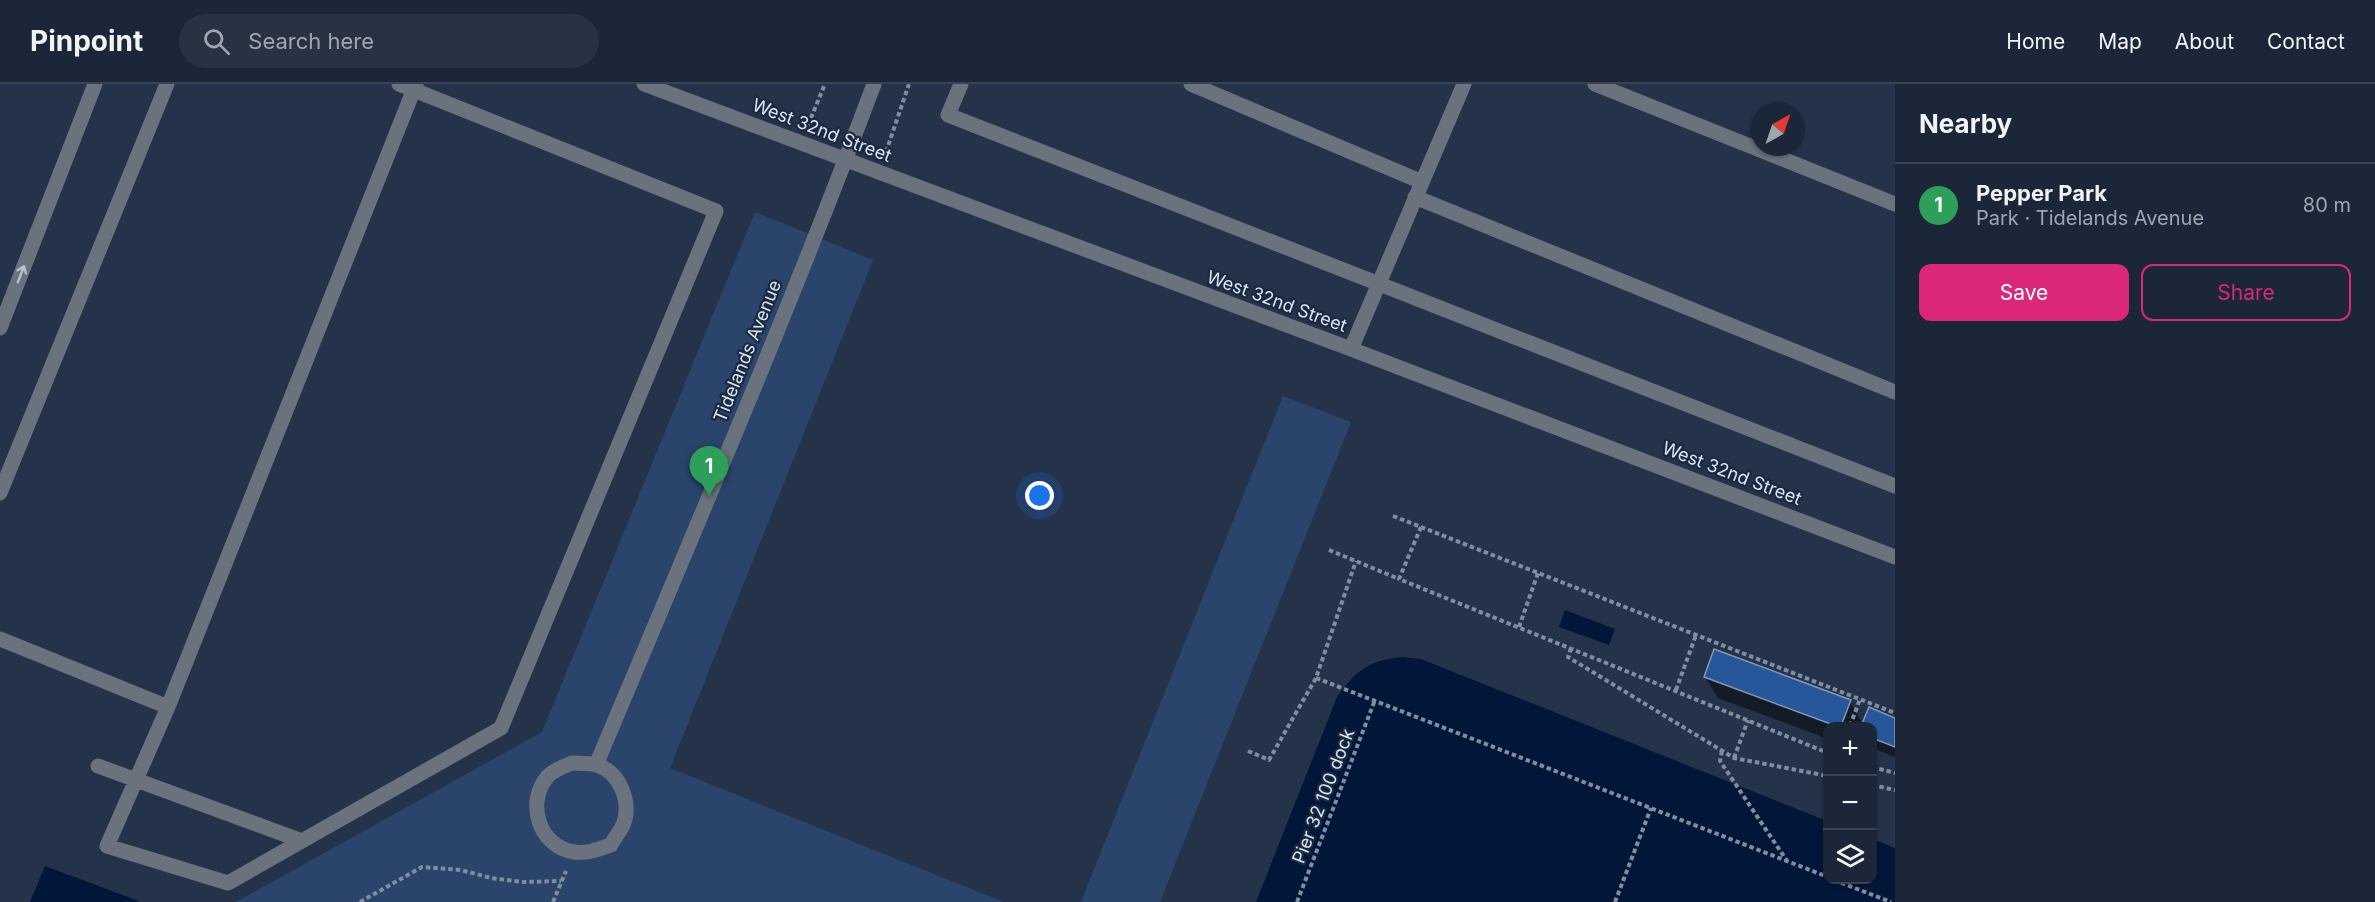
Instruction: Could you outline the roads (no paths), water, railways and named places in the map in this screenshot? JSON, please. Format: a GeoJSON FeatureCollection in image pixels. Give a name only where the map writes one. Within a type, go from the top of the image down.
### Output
{"type":"FeatureCollection","features":[{"type":"Feature","properties":{"kind":"street"},"geometry":{"type":"LineString","coordinates":[[0,328],[95,84]]}},
{"type":"Feature","properties":{"kind":"street"},"geometry":{"type":"LineString","coordinates":[[0,493],[167,84]]}},
{"type":"Feature","properties":{"kind":"street","name":"West 32nd Street"},"geometry":{"type":"LineString","coordinates":[[644,84],[1351,349],[1895,557]]}},
{"type":"Feature","properties":{"kind":"street","name":"Tidelands Avenue"},"geometry":{"type":"LineString","coordinates":[[596,765],[697,526],[846,160],[874,84]]}},
{"type":"Feature","properties":{"kind":"street"},"geometry":{"type":"LineString","coordinates":[[961,84],[948,115],[1895,486]]}},
{"type":"Feature","properties":{"kind":"street"},"geometry":{"type":"LineString","coordinates":[[1191,84],[1422,182]]}},
{"type":"Feature","properties":{"kind":"street"},"geometry":{"type":"LineString","coordinates":[[1351,349],[1464,84]]}},
{"type":"Feature","properties":{"kind":"street"},"geometry":{"type":"LineString","coordinates":[[1595,84],[1895,204]]}},
{"type":"Feature","properties":{"kind":"street"},"geometry":{"type":"LineString","coordinates":[[409,86],[716,211],[501,728],[228,883],[107,846],[168,707],[409,86]]}},
{"type":"Feature","properties":{"kind":"street"},"geometry":{"type":"LineString","coordinates":[[1415,197],[1895,392]]}},
{"type":"Feature","properties":{"kind":"street"},"geometry":{"type":"LineString","coordinates":[[0,639],[168,707]]}},
{"type":"Feature","properties":{"kind":"street"},"geometry":{"type":"LineString","coordinates":[[572,763],[596,765],[605,769],[617,780],[624,792],[626,808],[623,825],[610,845],[592,851],[567,850],[553,842],[541,828],[536,802],[540,789],[548,776],[558,768],[572,763]]}},
{"type":"Feature","properties":{"kind":"street"},"geometry":{"type":"LineString","coordinates":[[98,766],[302,841]]}},
{"type":"Feature","properties":{"kind":"place","name":"Pepper Park"},"geometry":{"type":"Point","coordinates":[709,496]}}]}
